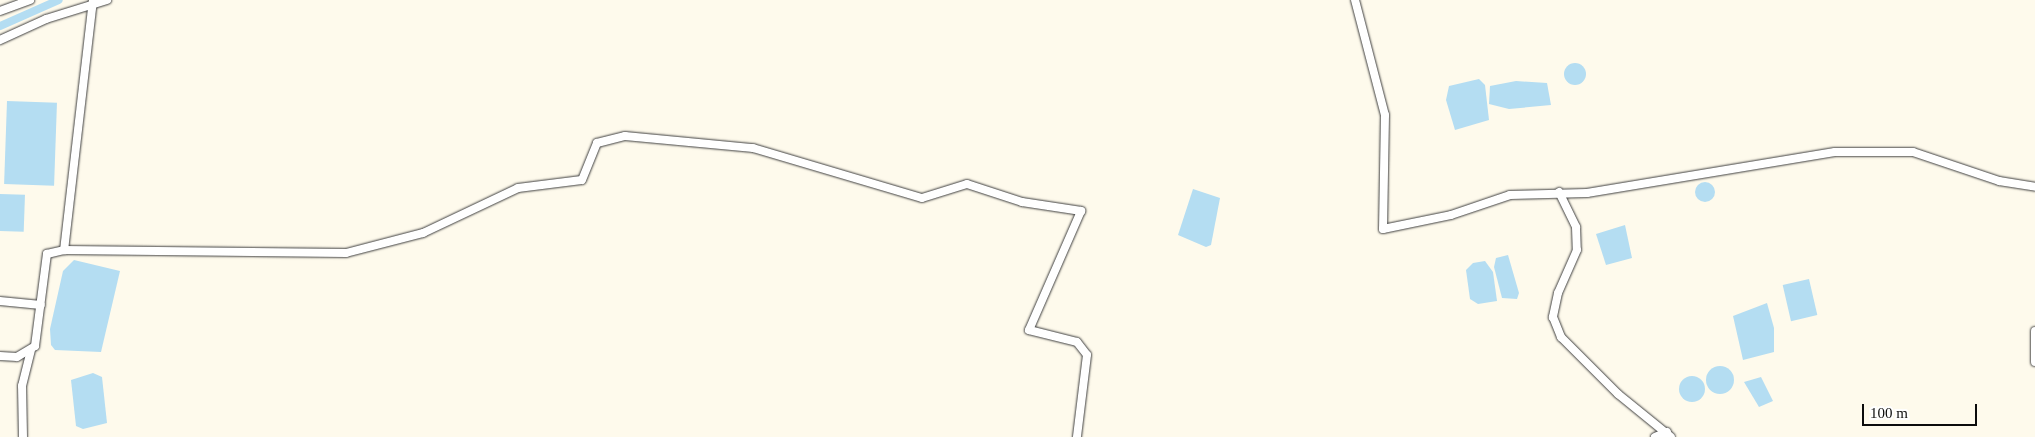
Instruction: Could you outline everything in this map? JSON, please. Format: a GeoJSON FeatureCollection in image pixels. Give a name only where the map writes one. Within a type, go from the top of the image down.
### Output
{"type":"FeatureCollection","features":[{"type":"Feature","properties":{"kind":"street"},"geometry":{"type":"LineString","coordinates":[[0,11],[30,0]]}},
{"type":"Feature","properties":{"kind":"street"},"geometry":{"type":"LineString","coordinates":[[0,40],[92,2],[107,0]]}},
{"type":"Feature","properties":{"kind":"street"},"geometry":{"type":"LineString","coordinates":[[1355,0],[1385,114],[1383,229],[1451,215],[1510,195],[1654,184],[1835,152],[1913,152],[1998,181],[2035,187]]}},
{"type":"Feature","properties":{"kind":"street"},"geometry":{"type":"LineString","coordinates":[[64,250],[92,2]]}},
{"type":"Feature","properties":{"kind":"street"},"geometry":{"type":"LineString","coordinates":[[23,437],[22,386],[41,305],[47,254],[64,250],[346,253],[423,233],[518,188],[582,180],[597,143],[625,136],[753,148],[922,198],[967,184],[1022,202],[1081,211],[1029,330],[1077,342],[1087,355],[1077,437]]}},
{"type":"Feature","properties":{"kind":"street"},"geometry":{"type":"LineString","coordinates":[[1559,192],[1576,227],[1577,250],[1558,293],[1553,317],[1560,336],[1618,394],[1669,434]]}},
{"type":"Feature","properties":{"kind":"street"},"geometry":{"type":"LineString","coordinates":[[0,301],[41,305]]}},
{"type":"Feature","properties":{"kind":"street"},"geometry":{"type":"LineString","coordinates":[[2035,331],[2035,362]]}},
{"type":"Feature","properties":{"kind":"street"},"geometry":{"type":"LineString","coordinates":[[0,356],[17,357],[31,350]]}},
{"type":"Feature","properties":{"kind":"street"},"geometry":{"type":"LineString","coordinates":[[1655,437],[1669,434]]}},
{"type":"Feature","properties":{"kind":"water"},"geometry":{"type":"Polygon","coordinates":[[[1575,63],[1583,66],[1586,74],[1583,82],[1575,85],[1567,82],[1564,74],[1567,66],[1575,63]]]}},
{"type":"Feature","properties":{"kind":"water"},"geometry":{"type":"Polygon","coordinates":[[[1479,79],[1485,85],[1489,120],[1455,130],[1446,100],[1449,86],[1479,79]]]}},
{"type":"Feature","properties":{"kind":"water"},"geometry":{"type":"Polygon","coordinates":[[[1516,81],[1547,83],[1551,105],[1509,109],[1489,104],[1490,86],[1516,81]]]}},
{"type":"Feature","properties":{"kind":"water"},"geometry":{"type":"Polygon","coordinates":[[[7,101],[57,103],[54,186],[4,184],[7,101]]]}},
{"type":"Feature","properties":{"kind":"water"},"geometry":{"type":"Polygon","coordinates":[[[1705,182],[1712,185],[1715,192],[1712,199],[1705,202],[1698,199],[1695,192],[1698,185],[1705,182]]]}},
{"type":"Feature","properties":{"kind":"water"},"geometry":{"type":"Polygon","coordinates":[[[1193,189],[1220,198],[1211,245],[1206,247],[1178,235],[1193,189]]]}},
{"type":"Feature","properties":{"kind":"water"},"geometry":{"type":"Polygon","coordinates":[[[0,194],[25,195],[24,232],[0,231],[0,194]]]}},
{"type":"Feature","properties":{"kind":"water"},"geometry":{"type":"Polygon","coordinates":[[[1625,225],[1632,258],[1606,265],[1596,234],[1625,225]]]}},
{"type":"Feature","properties":{"kind":"water"},"geometry":{"type":"Polygon","coordinates":[[[1508,255],[1519,293],[1517,299],[1502,298],[1494,267],[1496,258],[1508,255]]]}},
{"type":"Feature","properties":{"kind":"water"},"geometry":{"type":"Polygon","coordinates":[[[74,260],[120,271],[101,352],[55,350],[51,345],[50,329],[63,271],[74,260]]]}},
{"type":"Feature","properties":{"kind":"water"},"geometry":{"type":"Polygon","coordinates":[[[1485,261],[1493,272],[1497,301],[1478,304],[1470,299],[1466,270],[1473,263],[1485,261]]]}},
{"type":"Feature","properties":{"kind":"water"},"geometry":{"type":"Polygon","coordinates":[[[1809,279],[1817,315],[1791,321],[1783,285],[1809,279]]]}},
{"type":"Feature","properties":{"kind":"water"},"geometry":{"type":"Polygon","coordinates":[[[1767,303],[1774,328],[1774,352],[1743,360],[1733,316],[1767,303]]]}},
{"type":"Feature","properties":{"kind":"water"},"geometry":{"type":"Polygon","coordinates":[[[1720,366],[1730,370],[1734,380],[1730,390],[1720,394],[1710,390],[1706,380],[1710,370],[1720,366]]]}},
{"type":"Feature","properties":{"kind":"water"},"geometry":{"type":"Polygon","coordinates":[[[93,373],[102,377],[107,423],[83,429],[76,426],[71,380],[93,373]]]}},
{"type":"Feature","properties":{"kind":"water"},"geometry":{"type":"Polygon","coordinates":[[[1692,376],[1701,380],[1705,389],[1701,398],[1692,402],[1683,398],[1679,389],[1683,380],[1692,376]]]}},
{"type":"Feature","properties":{"kind":"water"},"geometry":{"type":"Polygon","coordinates":[[[1761,377],[1773,401],[1759,407],[1744,382],[1761,377]]]}},
{"type":"Feature","properties":{"kind":"waterway"},"geometry":{"type":"LineString","coordinates":[[0,26],[59,0]]}}]}
